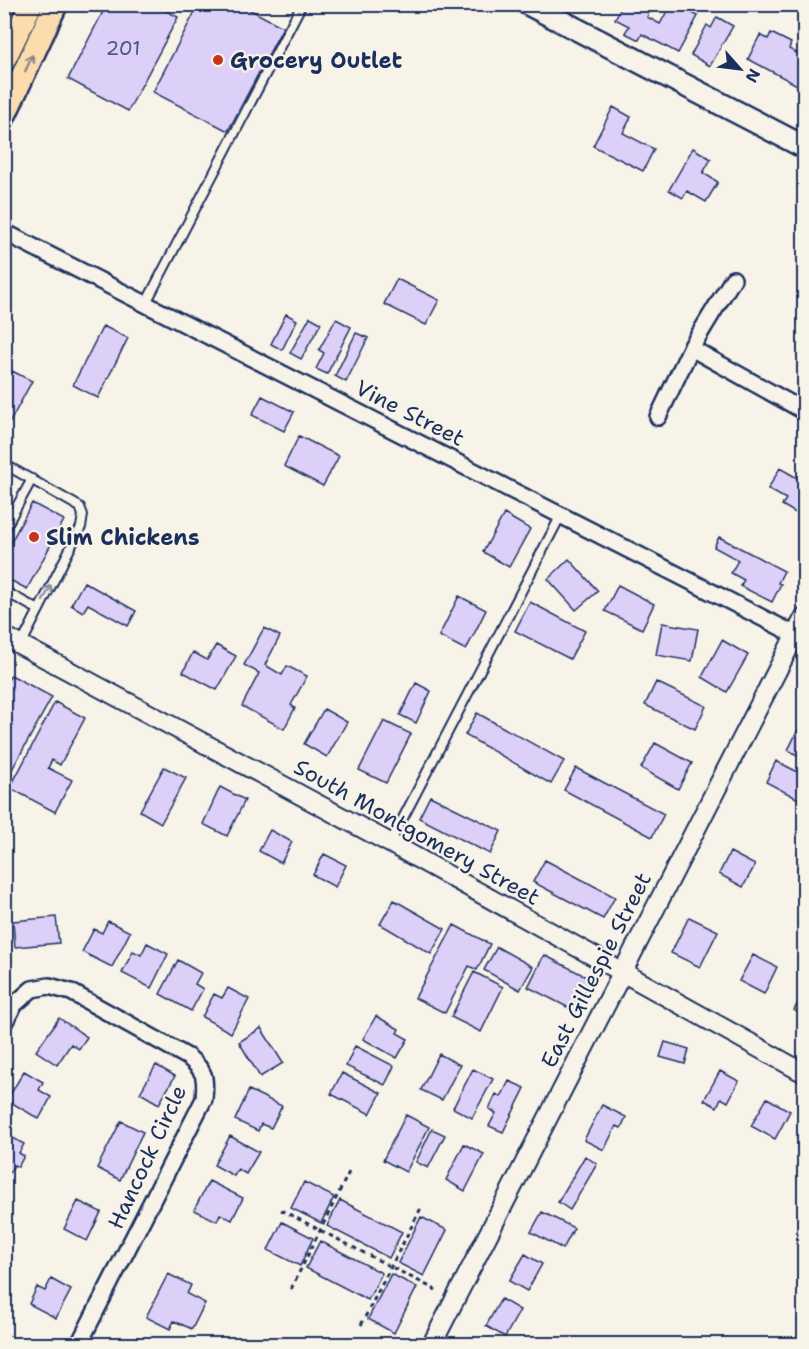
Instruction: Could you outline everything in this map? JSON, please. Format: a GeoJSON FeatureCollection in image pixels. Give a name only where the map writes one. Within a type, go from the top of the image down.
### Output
{"type":"FeatureCollection","features":[{"type":"Feature","properties":{"kind":"main road"},"geometry":{"type":"LineString","coordinates":[[4,60],[31,4]]}},
{"type":"Feature","properties":{"kind":"main road"},"geometry":{"type":"LineString","coordinates":[[4,116],[56,4]]}},
{"type":"Feature","properties":{"kind":"main road"},"geometry":{"type":"LineString","coordinates":[[528,4],[804,147]]}},
{"type":"Feature","properties":{"kind":"street","name":"Vine Street"},"geometry":{"type":"LineString","coordinates":[[4,232],[796,635]]}},
{"type":"Feature","properties":{"kind":"street"},"geometry":{"type":"LineString","coordinates":[[657,417],[691,348],[734,279]]}},
{"type":"Feature","properties":{"kind":"street"},"geometry":{"type":"LineString","coordinates":[[691,348],[804,411]]}},
{"type":"Feature","properties":{"kind":"street","name":"East Gillespie Street"},"geometry":{"type":"LineString","coordinates":[[432,1344],[804,618]]}},
{"type":"Feature","properties":{"kind":"street","name":"South Montgomery Street"},"geometry":{"type":"LineString","coordinates":[[13,641],[390,843],[804,1073]]}},
{"type":"Feature","properties":{"kind":"street","name":"Hancock Circle"},"geometry":{"type":"LineString","coordinates":[[4,1023],[14,1005],[32,989],[49,986],[71,992],[188,1057],[201,1068],[205,1080],[204,1098],[79,1344]]}},
{"type":"Feature","properties":{"kind":"lane"},"geometry":{"type":"LineString","coordinates":[[146,303],[302,4]]}},
{"type":"Feature","properties":{"kind":"lane"},"geometry":{"type":"LineString","coordinates":[[5,466],[80,507],[83,515],[81,527],[39,610],[13,641]]}},
{"type":"Feature","properties":{"kind":"lane"},"geometry":{"type":"LineString","coordinates":[[4,530],[32,479]]}},
{"type":"Feature","properties":{"kind":"lane"},"geometry":{"type":"LineString","coordinates":[[390,843],[561,515]]}},
{"type":"Feature","properties":{"kind":"lane"},"geometry":{"type":"LineString","coordinates":[[4,591],[39,610]]}},
{"type":"Feature","properties":{"kind":"path"},"geometry":{"type":"LineString","coordinates":[[291,1289],[350,1170]]}},
{"type":"Feature","properties":{"kind":"path"},"geometry":{"type":"LineString","coordinates":[[361,1325],[421,1208]]}},
{"type":"Feature","properties":{"kind":"path"},"geometry":{"type":"LineString","coordinates":[[281,1210],[436,1290]]}},
{"type":"Feature","properties":{"kind":"building"},"geometry":{"type":"Polygon","coordinates":[[[107,4],[154,4],[178,17],[128,111],[68,79],[107,4]]]}},
{"type":"Feature","properties":{"kind":"building","name":"Grocery Outlet"},"geometry":{"type":"Polygon","coordinates":[[[199,4],[239,4],[283,27],[228,131],[153,92],[199,4]]]}},
{"type":"Feature","properties":{"kind":"building"},"geometry":{"type":"Polygon","coordinates":[[[623,4],[653,4],[647,17],[660,24],[671,4],[698,16],[678,53],[642,34],[639,40],[625,33],[629,26],[615,19],[623,4]]]}},
{"type":"Feature","properties":{"kind":"building"},"geometry":{"type":"Polygon","coordinates":[[[717,17],[733,26],[710,66],[691,55],[707,25],[711,28],[717,17]]]}},
{"type":"Feature","properties":{"kind":"building"},"geometry":{"type":"Polygon","coordinates":[[[771,33],[791,43],[789,49],[804,57],[804,71],[797,85],[748,59],[760,35],[768,39],[771,33]]]}},
{"type":"Feature","properties":{"kind":"building"},"geometry":{"type":"Polygon","coordinates":[[[613,107],[631,117],[623,133],[654,149],[643,171],[593,146],[613,107]]]}},
{"type":"Feature","properties":{"kind":"building"},"geometry":{"type":"Polygon","coordinates":[[[693,148],[711,159],[703,173],[718,182],[706,202],[687,191],[683,198],[669,190],[693,148]]]}},
{"type":"Feature","properties":{"kind":"building"},"geometry":{"type":"Polygon","coordinates":[[[397,279],[439,300],[426,325],[384,304],[397,279]]]}},
{"type":"Feature","properties":{"kind":"building"},"geometry":{"type":"Polygon","coordinates":[[[286,314],[297,320],[282,350],[271,344],[286,314]]]}},
{"type":"Feature","properties":{"kind":"building"},"geometry":{"type":"Polygon","coordinates":[[[310,317],[321,323],[301,359],[290,353],[310,317]]]}},
{"type":"Feature","properties":{"kind":"building"},"geometry":{"type":"Polygon","coordinates":[[[336,319],[351,327],[327,374],[316,369],[324,353],[319,350],[336,319]]]}},
{"type":"Feature","properties":{"kind":"building"},"geometry":{"type":"Polygon","coordinates":[[[103,326],[128,338],[98,398],[73,385],[103,326]]]}},
{"type":"Feature","properties":{"kind":"building"},"geometry":{"type":"Polygon","coordinates":[[[356,333],[368,338],[346,382],[335,376],[356,333]]]}},
{"type":"Feature","properties":{"kind":"building"},"geometry":{"type":"Polygon","coordinates":[[[12,371],[32,381],[4,433],[4,384],[12,371]]]}},
{"type":"Feature","properties":{"kind":"building"},"geometry":{"type":"Polygon","coordinates":[[[262,396],[294,412],[284,431],[252,415],[262,396]]]}},
{"type":"Feature","properties":{"kind":"building"},"geometry":{"type":"Polygon","coordinates":[[[299,436],[339,456],[323,486],[284,466],[299,436]]]}},
{"type":"Feature","properties":{"kind":"building"},"geometry":{"type":"Polygon","coordinates":[[[780,468],[804,482],[804,518],[782,505],[786,499],[768,489],[780,468]]]}},
{"type":"Feature","properties":{"kind":"building","name":"Slim Chickens"},"geometry":{"type":"Polygon","coordinates":[[[32,503],[64,520],[27,589],[4,577],[4,555],[32,503]]]}},
{"type":"Feature","properties":{"kind":"building"},"geometry":{"type":"Polygon","coordinates":[[[504,514],[530,529],[509,567],[483,552],[504,514]]]}},
{"type":"Feature","properties":{"kind":"building"},"geometry":{"type":"Polygon","coordinates":[[[719,537],[784,571],[778,583],[781,584],[772,602],[740,586],[744,580],[731,573],[738,560],[714,547],[719,537]]]}},
{"type":"Feature","properties":{"kind":"building"},"geometry":{"type":"Polygon","coordinates":[[[569,559],[598,591],[576,610],[548,579],[569,559]]]}},
{"type":"Feature","properties":{"kind":"building"},"geometry":{"type":"Polygon","coordinates":[[[84,582],[136,611],[128,626],[88,604],[83,612],[71,605],[84,582]]]}},
{"type":"Feature","properties":{"kind":"building"},"geometry":{"type":"Polygon","coordinates":[[[618,585],[654,604],[642,629],[605,611],[618,585]]]}},
{"type":"Feature","properties":{"kind":"building"},"geometry":{"type":"Polygon","coordinates":[[[459,596],[486,610],[466,650],[439,636],[459,596]]]}},
{"type":"Feature","properties":{"kind":"building"},"geometry":{"type":"Polygon","coordinates":[[[530,602],[585,631],[570,659],[515,631],[530,602]]]}},
{"type":"Feature","properties":{"kind":"building"},"geometry":{"type":"Polygon","coordinates":[[[662,623],[698,629],[692,661],[656,655],[662,623]]]}},
{"type":"Feature","properties":{"kind":"building"},"geometry":{"type":"Polygon","coordinates":[[[264,628],[280,636],[265,665],[282,675],[287,666],[307,676],[291,705],[295,708],[284,729],[242,706],[259,673],[244,665],[264,628]]]}},
{"type":"Feature","properties":{"kind":"building"},"geometry":{"type":"Polygon","coordinates":[[[722,640],[748,655],[727,692],[702,677],[722,640]]]}},
{"type":"Feature","properties":{"kind":"building"},"geometry":{"type":"Polygon","coordinates":[[[216,645],[236,656],[217,690],[183,672],[193,652],[207,660],[216,645]]]}},
{"type":"Feature","properties":{"kind":"building"},"geometry":{"type":"Polygon","coordinates":[[[11,675],[52,697],[4,784],[4,686],[11,675]]]}},
{"type":"Feature","properties":{"kind":"building"},"geometry":{"type":"Polygon","coordinates":[[[656,682],[706,706],[695,729],[645,705],[656,682]]]}},
{"type":"Feature","properties":{"kind":"building"},"geometry":{"type":"Polygon","coordinates":[[[416,683],[431,691],[416,723],[400,715],[416,683]]]}},
{"type":"Feature","properties":{"kind":"building"},"geometry":{"type":"Polygon","coordinates":[[[55,702],[85,718],[60,765],[52,760],[48,768],[72,780],[55,812],[10,788],[55,702]]]}},
{"type":"Feature","properties":{"kind":"building"},"geometry":{"type":"Polygon","coordinates":[[[324,709],[347,722],[327,757],[304,744],[324,709]]]}},
{"type":"Feature","properties":{"kind":"building"},"geometry":{"type":"Polygon","coordinates":[[[477,713],[564,761],[551,784],[465,735],[477,713]]]}},
{"type":"Feature","properties":{"kind":"building"},"geometry":{"type":"Polygon","coordinates":[[[804,718],[804,759],[788,750],[804,718]]]}},
{"type":"Feature","properties":{"kind":"building"},"geometry":{"type":"Polygon","coordinates":[[[384,721],[411,734],[386,783],[359,770],[384,721]]]}},
{"type":"Feature","properties":{"kind":"building"},"geometry":{"type":"Polygon","coordinates":[[[655,743],[692,763],[678,789],[641,768],[655,743]]]}},
{"type":"Feature","properties":{"kind":"building"},"geometry":{"type":"Polygon","coordinates":[[[776,761],[804,775],[804,802],[766,782],[776,761]]]}},
{"type":"Feature","properties":{"kind":"building"},"geometry":{"type":"Polygon","coordinates":[[[164,767],[186,778],[161,823],[140,811],[164,767]]]}},
{"type":"Feature","properties":{"kind":"building"},"geometry":{"type":"Polygon","coordinates":[[[576,768],[664,814],[652,837],[564,790],[576,768]]]}},
{"type":"Feature","properties":{"kind":"building"},"geometry":{"type":"Polygon","coordinates":[[[220,787],[245,800],[227,836],[203,824],[220,787]]]}},
{"type":"Feature","properties":{"kind":"building"},"geometry":{"type":"Polygon","coordinates":[[[430,796],[501,831],[490,854],[419,818],[430,796]]]}},
{"type":"Feature","properties":{"kind":"building"},"geometry":{"type":"Polygon","coordinates":[[[270,830],[292,842],[281,863],[259,851],[270,830]]]}},
{"type":"Feature","properties":{"kind":"building"},"geometry":{"type":"Polygon","coordinates":[[[730,852],[755,865],[743,887],[719,874],[730,852]]]}},
{"type":"Feature","properties":{"kind":"building"},"geometry":{"type":"Polygon","coordinates":[[[324,854],[346,865],[335,887],[313,875],[324,854]]]}},
{"type":"Feature","properties":{"kind":"building"},"geometry":{"type":"Polygon","coordinates":[[[545,860],[615,897],[603,919],[533,882],[545,860]]]}},
{"type":"Feature","properties":{"kind":"building"},"geometry":{"type":"Polygon","coordinates":[[[394,900],[445,929],[431,954],[380,924],[394,900]]]}},
{"type":"Feature","properties":{"kind":"building"},"geometry":{"type":"Polygon","coordinates":[[[56,917],[59,943],[15,947],[13,921],[56,917]]]}},
{"type":"Feature","properties":{"kind":"building"},"geometry":{"type":"Polygon","coordinates":[[[689,917],[718,931],[700,967],[671,953],[689,917]]]}},
{"type":"Feature","properties":{"kind":"building"},"geometry":{"type":"Polygon","coordinates":[[[108,921],[130,932],[112,967],[82,952],[94,929],[102,933],[108,921]]]}},
{"type":"Feature","properties":{"kind":"building"},"geometry":{"type":"Polygon","coordinates":[[[454,925],[490,944],[477,970],[469,966],[445,1013],[415,998],[454,925]]]}},
{"type":"Feature","properties":{"kind":"building"},"geometry":{"type":"Polygon","coordinates":[[[147,943],[168,954],[151,988],[122,973],[133,951],[141,955],[147,943]]]}},
{"type":"Feature","properties":{"kind":"building"},"geometry":{"type":"Polygon","coordinates":[[[497,947],[533,967],[520,990],[484,970],[497,947]]]}},
{"type":"Feature","properties":{"kind":"building"},"geometry":{"type":"Polygon","coordinates":[[[544,955],[591,979],[575,1011],[528,987],[544,955]]]}},
{"type":"Feature","properties":{"kind":"building"},"geometry":{"type":"Polygon","coordinates":[[[753,955],[777,967],[764,994],[739,981],[753,955]]]}},
{"type":"Feature","properties":{"kind":"building"},"geometry":{"type":"Polygon","coordinates":[[[178,960],[201,973],[195,984],[203,989],[191,1011],[160,994],[178,960]]]}},
{"type":"Feature","properties":{"kind":"building"},"geometry":{"type":"Polygon","coordinates":[[[474,972],[503,987],[481,1032],[451,1017],[474,972]]]}},
{"type":"Feature","properties":{"kind":"building"},"geometry":{"type":"Polygon","coordinates":[[[228,988],[249,999],[231,1033],[202,1017],[214,994],[222,998],[228,988]]]}},
{"type":"Feature","properties":{"kind":"building"},"geometry":{"type":"Polygon","coordinates":[[[804,992],[804,1017],[794,1010],[804,992]]]}},
{"type":"Feature","properties":{"kind":"building"},"geometry":{"type":"Polygon","coordinates":[[[376,1016],[399,1029],[397,1033],[408,1039],[397,1058],[363,1039],[376,1016]]]}},
{"type":"Feature","properties":{"kind":"building"},"geometry":{"type":"Polygon","coordinates":[[[59,1018],[87,1037],[79,1049],[71,1044],[57,1065],[36,1051],[59,1018]]]}},
{"type":"Feature","properties":{"kind":"building"},"geometry":{"type":"Polygon","coordinates":[[[261,1028],[283,1063],[260,1077],[239,1042],[261,1028]]]}},
{"type":"Feature","properties":{"kind":"building"},"geometry":{"type":"Polygon","coordinates":[[[665,1042],[689,1049],[685,1064],[660,1057],[665,1042]]]}},
{"type":"Feature","properties":{"kind":"building"},"geometry":{"type":"Polygon","coordinates":[[[355,1046],[394,1066],[385,1085],[346,1066],[355,1046]]]}},
{"type":"Feature","properties":{"kind":"building"},"geometry":{"type":"Polygon","coordinates":[[[439,1054],[460,1065],[442,1100],[421,1090],[439,1054]]]}},
{"type":"Feature","properties":{"kind":"building"},"geometry":{"type":"Polygon","coordinates":[[[156,1065],[175,1076],[159,1104],[140,1093],[156,1065]]]}},
{"type":"Feature","properties":{"kind":"building"},"geometry":{"type":"Polygon","coordinates":[[[473,1069],[493,1079],[472,1118],[453,1108],[473,1069]]]}},
{"type":"Feature","properties":{"kind":"building"},"geometry":{"type":"Polygon","coordinates":[[[24,1071],[43,1082],[39,1090],[51,1097],[39,1119],[7,1100],[24,1071]]]}},
{"type":"Feature","properties":{"kind":"building"},"geometry":{"type":"Polygon","coordinates":[[[720,1071],[739,1081],[728,1102],[721,1098],[717,1107],[704,1100],[720,1071]]]}},
{"type":"Feature","properties":{"kind":"building"},"geometry":{"type":"Polygon","coordinates":[[[342,1073],[381,1093],[370,1114],[331,1094],[342,1073]]]}},
{"type":"Feature","properties":{"kind":"building"},"geometry":{"type":"Polygon","coordinates":[[[509,1081],[525,1088],[503,1132],[489,1126],[496,1113],[489,1109],[496,1094],[501,1097],[509,1081]]]}},
{"type":"Feature","properties":{"kind":"building"},"geometry":{"type":"Polygon","coordinates":[[[249,1090],[282,1106],[271,1128],[261,1124],[258,1131],[235,1120],[249,1090]]]}},
{"type":"Feature","properties":{"kind":"building"},"geometry":{"type":"Polygon","coordinates":[[[767,1098],[790,1111],[775,1139],[751,1126],[767,1098]]]}},
{"type":"Feature","properties":{"kind":"building"},"geometry":{"type":"Polygon","coordinates":[[[602,1105],[626,1117],[621,1128],[616,1126],[604,1150],[584,1140],[602,1105]]]}},
{"type":"Feature","properties":{"kind":"building"},"geometry":{"type":"Polygon","coordinates":[[[406,1115],[429,1127],[406,1172],[383,1160],[406,1115]]]}},
{"type":"Feature","properties":{"kind":"building"},"geometry":{"type":"Polygon","coordinates":[[[121,1121],[143,1132],[120,1180],[97,1168],[121,1121]]]}},
{"type":"Feature","properties":{"kind":"building"},"geometry":{"type":"Polygon","coordinates":[[[432,1129],[445,1135],[428,1168],[416,1162],[432,1129]]]}},
{"type":"Feature","properties":{"kind":"building"},"geometry":{"type":"Polygon","coordinates":[[[4,1133],[24,1144],[19,1153],[24,1156],[18,1167],[14,1165],[4,1182],[4,1133]]]}},
{"type":"Feature","properties":{"kind":"building"},"geometry":{"type":"Polygon","coordinates":[[[230,1136],[259,1152],[246,1174],[238,1169],[234,1176],[214,1165],[230,1136]]]}},
{"type":"Feature","properties":{"kind":"building"},"geometry":{"type":"Polygon","coordinates":[[[464,1144],[484,1154],[465,1191],[446,1180],[464,1144]]]}},
{"type":"Feature","properties":{"kind":"building"},"geometry":{"type":"Polygon","coordinates":[[[585,1156],[597,1164],[570,1210],[558,1202],[585,1156]]]}},
{"type":"Feature","properties":{"kind":"building"},"geometry":{"type":"Polygon","coordinates":[[[209,1181],[243,1198],[232,1220],[220,1214],[217,1221],[194,1210],[209,1181]]]}},
{"type":"Feature","properties":{"kind":"building"},"geometry":{"type":"Polygon","coordinates":[[[304,1182],[334,1197],[321,1223],[291,1208],[304,1182]]]}},
{"type":"Feature","properties":{"kind":"building"},"geometry":{"type":"Polygon","coordinates":[[[340,1200],[402,1232],[389,1258],[327,1226],[340,1200]]]}},
{"type":"Feature","properties":{"kind":"building"},"geometry":{"type":"Polygon","coordinates":[[[78,1201],[101,1212],[87,1241],[64,1229],[78,1201]]]}},
{"type":"Feature","properties":{"kind":"building"},"geometry":{"type":"Polygon","coordinates":[[[542,1212],[574,1228],[563,1249],[531,1232],[542,1212]]]}},
{"type":"Feature","properties":{"kind":"building"},"geometry":{"type":"Polygon","coordinates":[[[421,1217],[447,1230],[424,1276],[398,1263],[421,1217]]]}},
{"type":"Feature","properties":{"kind":"building"},"geometry":{"type":"Polygon","coordinates":[[[282,1222],[313,1238],[300,1266],[268,1250],[282,1222]]]}},
{"type":"Feature","properties":{"kind":"building"},"geometry":{"type":"Polygon","coordinates":[[[320,1241],[382,1273],[368,1300],[306,1268],[320,1241]]]}},
{"type":"Feature","properties":{"kind":"building"},"geometry":{"type":"Polygon","coordinates":[[[525,1254],[542,1264],[527,1291],[509,1281],[525,1254]]]}},
{"type":"Feature","properties":{"kind":"building"},"geometry":{"type":"Polygon","coordinates":[[[4,1270],[12,1274],[4,1287],[4,1270]]]}},
{"type":"Feature","properties":{"kind":"building"},"geometry":{"type":"Polygon","coordinates":[[[168,1274],[191,1285],[187,1294],[205,1303],[192,1329],[174,1321],[170,1329],[146,1317],[168,1274]]]}},
{"type":"Feature","properties":{"kind":"building"},"geometry":{"type":"Polygon","coordinates":[[[391,1274],[417,1287],[394,1333],[368,1319],[391,1274]]]}},
{"type":"Feature","properties":{"kind":"building"},"geometry":{"type":"Polygon","coordinates":[[[51,1279],[71,1290],[56,1318],[29,1304],[37,1287],[45,1291],[51,1279]]]}},
{"type":"Feature","properties":{"kind":"building"},"geometry":{"type":"Polygon","coordinates":[[[501,1299],[520,1310],[505,1337],[486,1326],[501,1299]]]}},
{"type":"Feature","properties":{"kind":"building"},"geometry":{"type":"Polygon","coordinates":[[[480,1338],[493,1344],[476,1344],[480,1338]]]}},
{"type":"Feature","properties":{"kind":"place","name":"Grocery Outlet"},"geometry":{"type":"Point","coordinates":[218,60]}},
{"type":"Feature","properties":{"kind":"place","name":"Slim Chickens"},"geometry":{"type":"Point","coordinates":[34,537]}}]}
